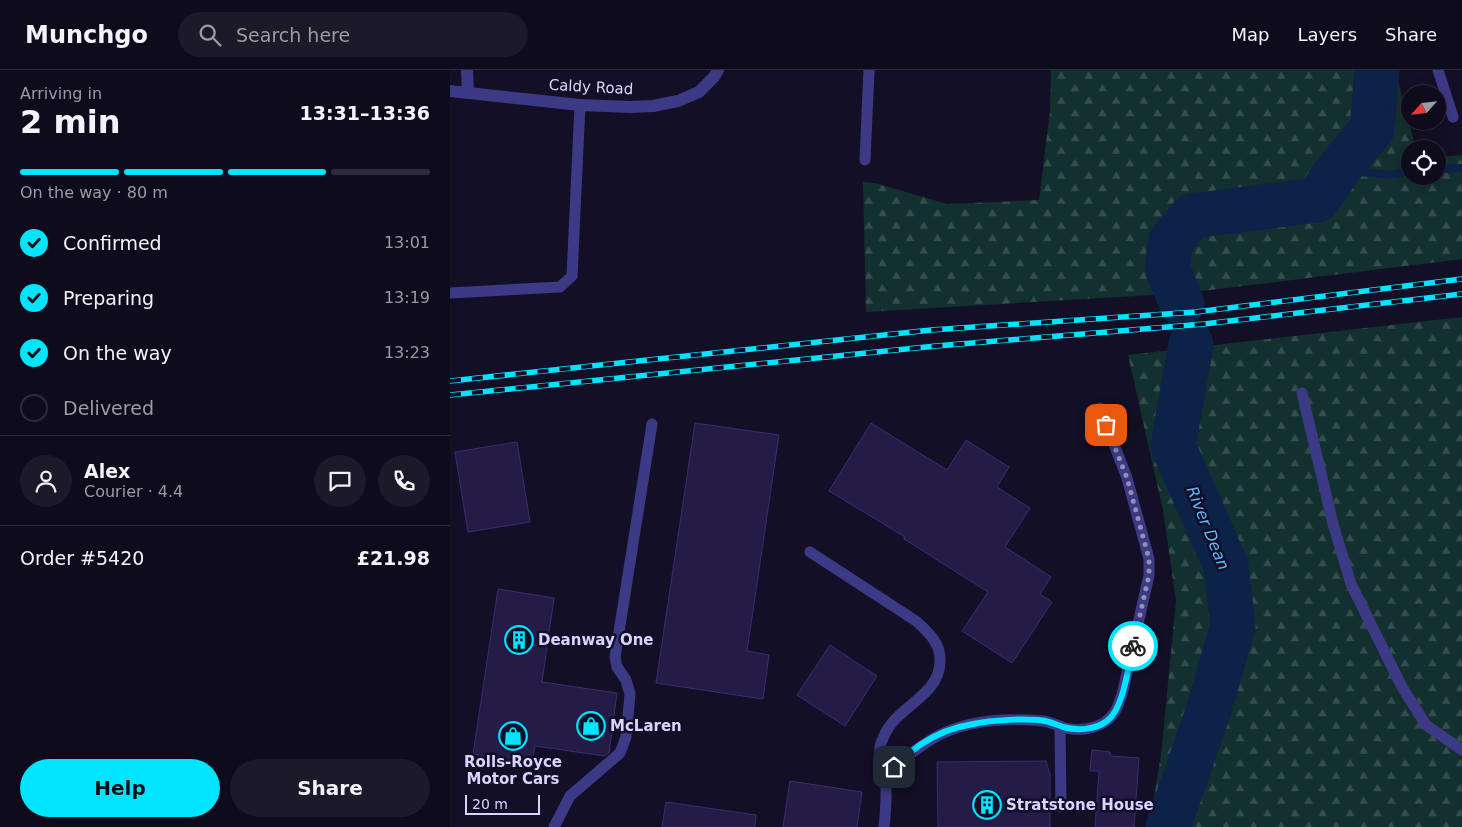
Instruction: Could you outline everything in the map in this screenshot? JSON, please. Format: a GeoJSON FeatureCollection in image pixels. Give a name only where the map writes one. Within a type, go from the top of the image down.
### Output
{"type":"FeatureCollection","features":[{"type":"Feature","properties":{"kind":"street"},"geometry":{"type":"LineString","coordinates":[[467,70],[468,92]]}},
{"type":"Feature","properties":{"kind":"street","name":"Caldy Road"},"geometry":{"type":"LineString","coordinates":[[450,91],[580,105],[654,106],[678,101],[699,92],[714,77],[718,70]]}},
{"type":"Feature","properties":{"kind":"lane"},"geometry":{"type":"LineString","coordinates":[[865,160],[869,70]]}},
{"type":"Feature","properties":{"kind":"lane"},"geometry":{"type":"LineString","coordinates":[[1438,70],[1453,117]]}},
{"type":"Feature","properties":{"kind":"lane"},"geometry":{"type":"LineString","coordinates":[[450,294],[560,287],[572,276],[580,105]]}},
{"type":"Feature","properties":{"kind":"lane"},"geometry":{"type":"LineString","coordinates":[[1302,393],[1334,524],[1352,584],[1402,687],[1426,725],[1462,750]]}},
{"type":"Feature","properties":{"kind":"lane"},"geometry":{"type":"LineString","coordinates":[[885,773],[919,746],[953,728],[998,721],[1046,721],[1060,726],[1083,730],[1106,721],[1115,712],[1122,695],[1149,575],[1149,559],[1127,478],[1100,408]]}},
{"type":"Feature","properties":{"kind":"lane"},"geometry":{"type":"LineString","coordinates":[[554,827],[570,796],[620,754],[626,737],[630,694],[626,680],[615,657],[652,424]]}},
{"type":"Feature","properties":{"kind":"lane"},"geometry":{"type":"LineString","coordinates":[[810,552],[916,621],[931,635],[937,644],[940,655],[940,668],[937,678],[923,694],[892,722],[880,746],[885,773],[886,809],[884,827]]}},
{"type":"Feature","properties":{"kind":"lane"},"geometry":{"type":"LineString","coordinates":[[1060,726],[1061,808]]}},
{"type":"Feature","properties":{"kind":"green space"},"geometry":{"type":"Polygon","coordinates":[[[1051,70],[1395,70],[1401,93],[1401,130],[1411,130],[1414,140],[1401,140],[1401,185],[1446,185],[1446,156],[1462,155],[1462,259],[1186,293],[866,312],[863,182],[875,183],[947,204],[1039,200],[1050,111],[1051,70]]]}},
{"type":"Feature","properties":{"kind":"green space"},"geometry":{"type":"Polygon","coordinates":[[[1462,317],[1462,827],[1149,827],[1161,755],[1176,601],[1163,510],[1128,355],[1462,317]]]}},
{"type":"Feature","properties":{"kind":"building"},"geometry":{"type":"Polygon","coordinates":[[[695,423],[779,435],[747,651],[769,655],[763,699],[656,683],[695,423]]]}},
{"type":"Feature","properties":{"kind":"building"},"geometry":{"type":"Polygon","coordinates":[[[871,423],[947,470],[966,440],[1009,467],[997,487],[1030,508],[1005,547],[1051,577],[1040,594],[1052,602],[1012,663],[962,631],[988,592],[904,539],[905,537],[829,491],[871,423]]]}},
{"type":"Feature","properties":{"kind":"building"},"geometry":{"type":"Polygon","coordinates":[[[517,442],[530,522],[468,532],[455,452],[517,442]]]}},
{"type":"Feature","properties":{"kind":"building","name":"Deanway One"},"geometry":{"type":"Polygon","coordinates":[[[498,589],[554,598],[542,682],[617,693],[609,753],[604,756],[535,746],[532,764],[473,754],[498,589]]]}},
{"type":"Feature","properties":{"kind":"building"},"geometry":{"type":"Polygon","coordinates":[[[830,645],[877,676],[845,726],[797,695],[830,645]]]}},
{"type":"Feature","properties":{"kind":"building"},"geometry":{"type":"Polygon","coordinates":[[[1092,750],[1110,752],[1111,756],[1139,758],[1134,827],[1095,827],[1099,771],[1090,771],[1092,750]]]}},
{"type":"Feature","properties":{"kind":"building","name":"Stratstone House"},"geometry":{"type":"Polygon","coordinates":[[[1046,761],[1050,775],[1050,827],[938,827],[937,762],[1046,761]]]}},
{"type":"Feature","properties":{"kind":"building"},"geometry":{"type":"Polygon","coordinates":[[[790,781],[862,792],[857,827],[783,827],[790,781]]]}},
{"type":"Feature","properties":{"kind":"building"},"geometry":{"type":"Polygon","coordinates":[[[666,802],[756,815],[755,827],[662,827],[666,802]]]}},
{"type":"Feature","properties":{"kind":"waterway","name":"River Dean"},"geometry":{"type":"LineString","coordinates":[[1182,304],[1167,268],[1171,240],[1192,216],[1317,200],[1338,170],[1372,129],[1377,70]]}},
{"type":"Feature","properties":{"kind":"waterway"},"geometry":{"type":"LineString","coordinates":[[1446,169],[1462,168]]}},
{"type":"Feature","properties":{"kind":"waterway"},"geometry":{"type":"LineString","coordinates":[[1338,170],[1391,175],[1401,173]]}},
{"type":"Feature","properties":{"kind":"waterway","name":"River Dean"},"geometry":{"type":"LineString","coordinates":[[1168,827],[1209,709],[1233,626],[1226,566],[1173,446],[1191,344]]}},
{"type":"Feature","properties":{"kind":"railway"},"geometry":{"type":"LineString","coordinates":[[450,381],[931,330],[1196,312],[1462,279]]}},
{"type":"Feature","properties":{"kind":"railway"},"geometry":{"type":"LineString","coordinates":[[450,395],[936,346],[1204,324],[1462,294]]}},
{"type":"Feature","properties":{"kind":"way so far"},"geometry":{"type":"LineString","coordinates":[[1106,425],[1127,478],[1149,559],[1149,575],[1133,646]]}},
{"type":"Feature","properties":{"kind":"place","name":"Deanway One"},"geometry":{"type":"Point","coordinates":[519,640]}},
{"type":"Feature","properties":{"kind":"place","name":"McLaren"},"geometry":{"type":"Point","coordinates":[591,726]}},
{"type":"Feature","properties":{"kind":"place","name":"Rolls-Royce Motor Cars"},"geometry":{"type":"Point","coordinates":[513,736]}},
{"type":"Feature","properties":{"kind":"place","name":"Stratstone House"},"geometry":{"type":"Point","coordinates":[987,805]}},
{"type":"Feature","properties":{"kind":"route"},"geometry":{"type":"LineString","coordinates":[[894,767],[919,746],[953,728],[998,721],[1046,721],[1066,728],[1083,730],[1106,721],[1115,712],[1122,695],[1133,646]]}}]}
